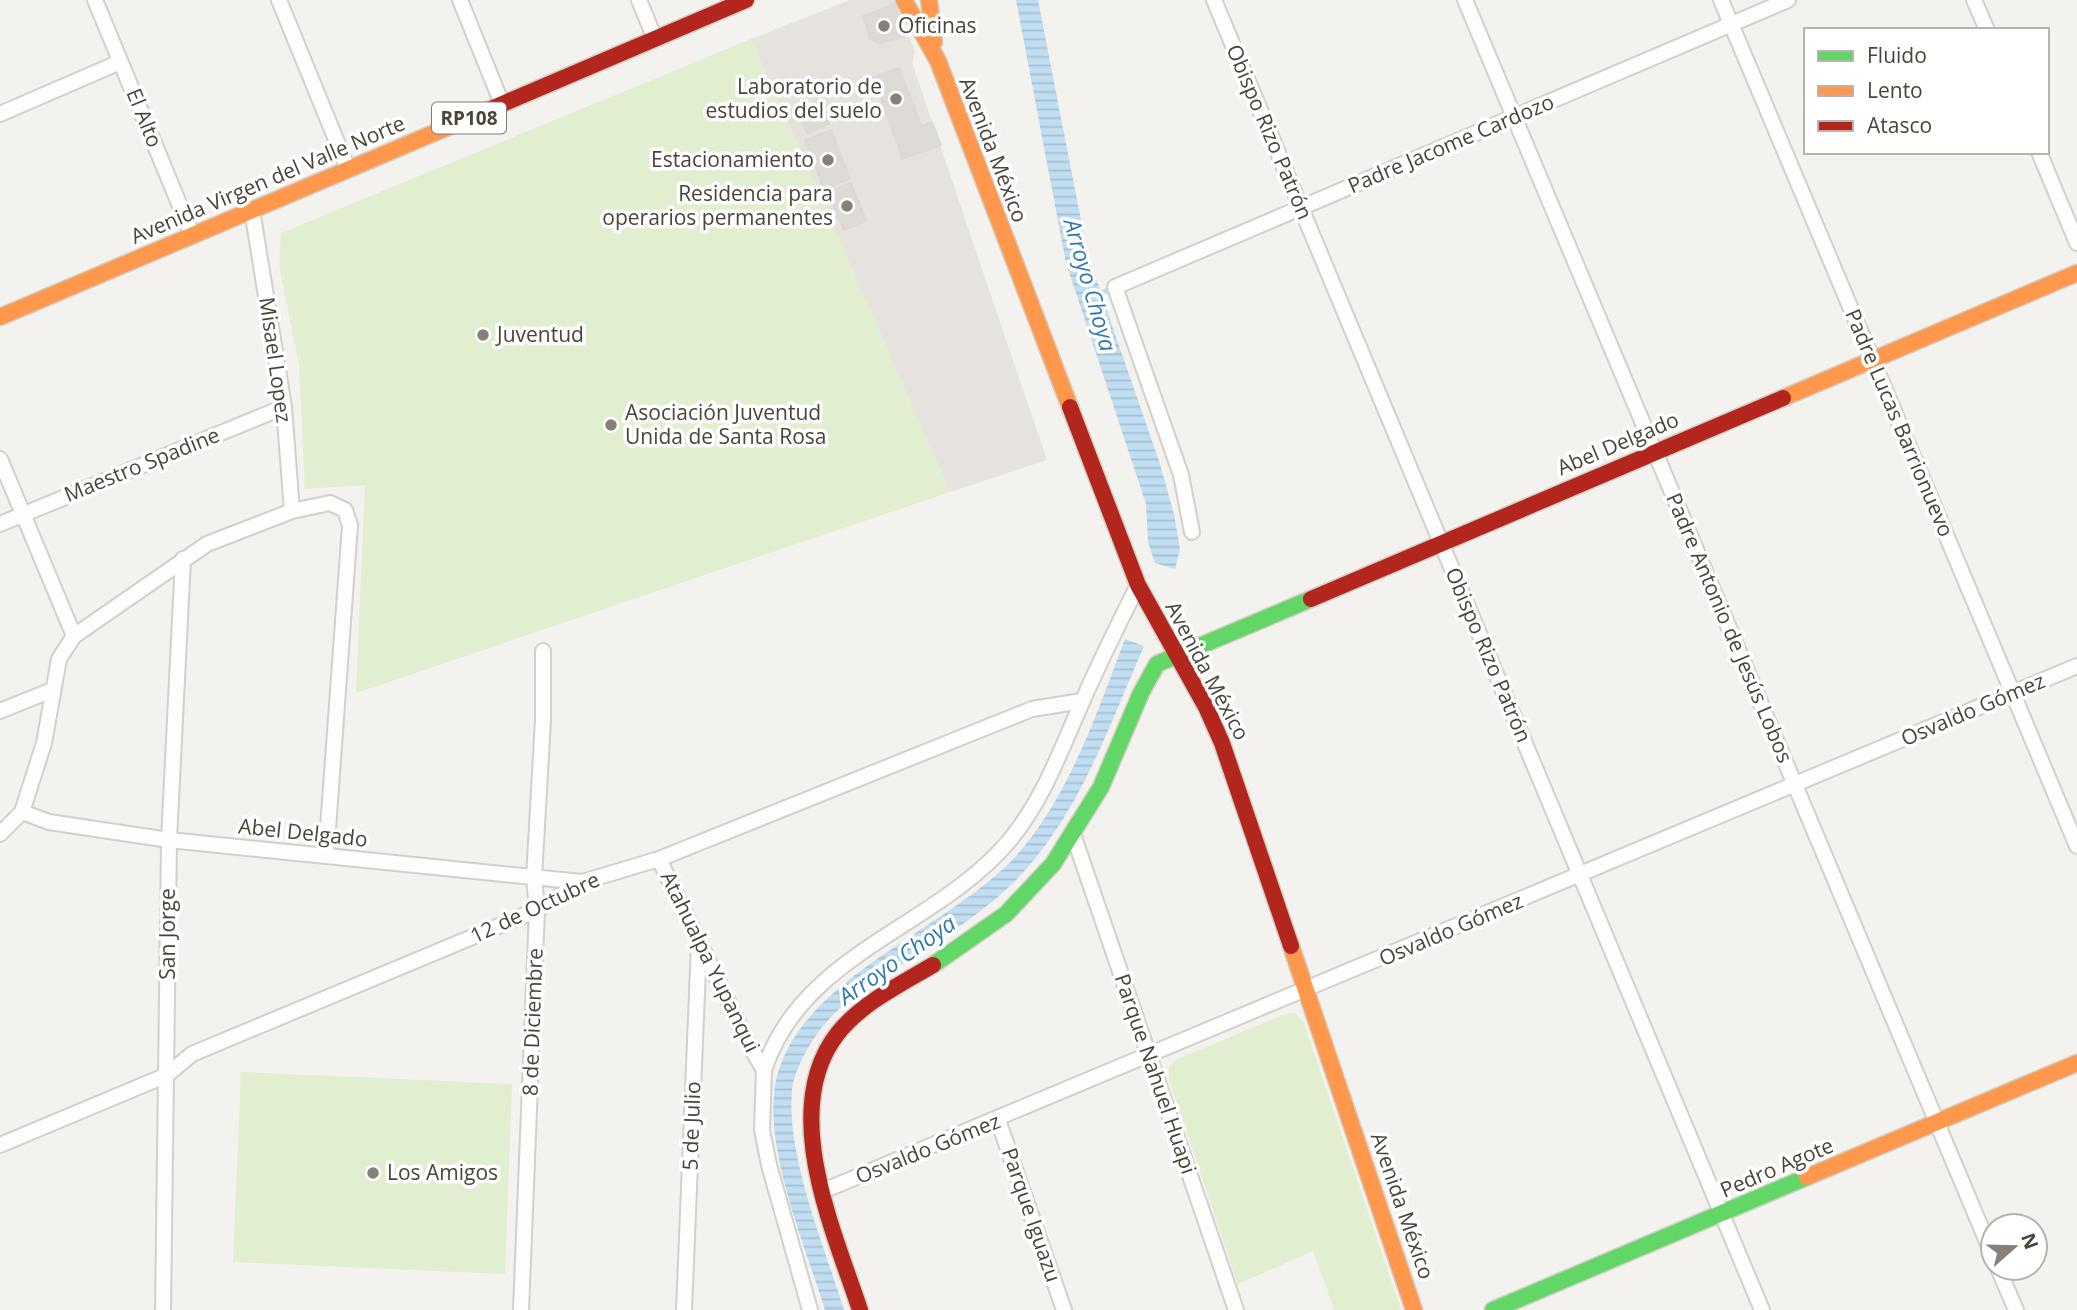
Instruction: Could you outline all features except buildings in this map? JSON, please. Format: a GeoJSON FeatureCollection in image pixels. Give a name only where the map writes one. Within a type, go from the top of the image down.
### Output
{"type":"FeatureCollection","features":[{"type":"Feature","properties":{"kind":"street","name":"El Alto"},"geometry":{"type":"LineString","coordinates":[[95,0],[192,235]]}},
{"type":"Feature","properties":{"kind":"street"},"geometry":{"type":"LineString","coordinates":[[279,0],[348,169]]}},
{"type":"Feature","properties":{"kind":"street"},"geometry":{"type":"LineString","coordinates":[[460,0],[502,104]]}},
{"type":"Feature","properties":{"kind":"street"},"geometry":{"type":"LineString","coordinates":[[639,0],[655,39]]}},
{"type":"Feature","properties":{"kind":"street","name":"Avenida Virgen del Valle Norte"},"geometry":{"type":"LineString","coordinates":[[0,317],[746,0]]}},
{"type":"Feature","properties":{"kind":"street","name":"Avenida México"},"geometry":{"type":"LineString","coordinates":[[904,0],[938,61],[1138,584],[1206,707],[1222,743],[1414,1310]]}},
{"type":"Feature","properties":{"kind":"street","name":"Avenida México"},"geometry":{"type":"LineString","coordinates":[[929,0],[938,61]]}},
{"type":"Feature","properties":{"kind":"street","name":"Obispo Rizo Patrón"},"geometry":{"type":"LineString","coordinates":[[1214,0],[1762,1310]]}},
{"type":"Feature","properties":{"kind":"street","name":"Padre Antonio de Jesús Lobos"},"geometry":{"type":"LineString","coordinates":[[1465,0],[1979,1222]]}},
{"type":"Feature","properties":{"kind":"street","name":"Padre Lucas Barrionuevo"},"geometry":{"type":"LineString","coordinates":[[1721,0],[2077,846]]}},
{"type":"Feature","properties":{"kind":"street","name":"Padre Jacome Cardozo"},"geometry":{"type":"LineString","coordinates":[[1192,531],[1181,475],[1115,287],[1788,0]]}},
{"type":"Feature","properties":{"kind":"street"},"geometry":{"type":"LineString","coordinates":[[1974,0],[1986,28]]}},
{"type":"Feature","properties":{"kind":"street"},"geometry":{"type":"LineString","coordinates":[[0,114],[120,62]]}},
{"type":"Feature","properties":{"kind":"street"},"geometry":{"type":"LineString","coordinates":[[2040,154],[2077,243]]}},
{"type":"Feature","properties":{"kind":"street","name":"Misael Lopez"},"geometry":{"type":"LineString","coordinates":[[252,210],[284,407],[292,511]]}},
{"type":"Feature","properties":{"kind":"street","name":"Abel Delgado"},"geometry":{"type":"LineString","coordinates":[[860,1310],[811,1146],[810,1103],[818,1069],[839,1033],[868,1005],[961,948],[1023,898],[1074,837],[1157,664],[2077,273]]}},
{"type":"Feature","properties":{"kind":"street","name":"Maestro Spadine"},"geometry":{"type":"LineString","coordinates":[[0,524],[284,407]]}},
{"type":"Feature","properties":{"kind":"street"},"geometry":{"type":"LineString","coordinates":[[0,459],[74,636]]}},
{"type":"Feature","properties":{"kind":"street"},"geometry":{"type":"LineString","coordinates":[[0,834],[22,812],[44,743],[59,659],[74,636],[207,544],[292,511],[330,503],[345,510],[350,525],[326,856]]}},
{"type":"Feature","properties":{"kind":"street","name":"San Jorge"},"geometry":{"type":"LineString","coordinates":[[163,1310],[169,840],[183,559]]}},
{"type":"Feature","properties":{"kind":"street"},"geometry":{"type":"LineString","coordinates":[[764,1070],[769,1056],[799,1004],[821,981],[970,877],[1009,842],[1040,797],[1138,584]]}},
{"type":"Feature","properties":{"kind":"street","name":"8 de Diciembre"},"geometry":{"type":"LineString","coordinates":[[521,1310],[537,910],[534,878],[543,720],[543,651]]}},
{"type":"Feature","properties":{"kind":"street","name":"Osvaldo Gómez"},"geometry":{"type":"LineString","coordinates":[[823,1191],[1307,991],[2077,666]]}},
{"type":"Feature","properties":{"kind":"street"},"geometry":{"type":"LineString","coordinates":[[0,711],[52,690]]}},
{"type":"Feature","properties":{"kind":"street","name":"12 de Octubre"},"geometry":{"type":"LineString","coordinates":[[0,1145],[167,1075],[192,1054],[537,910],[582,881],[659,859],[1031,709],[1082,701]]}},
{"type":"Feature","properties":{"kind":"street","name":"Abel Delgado"},"geometry":{"type":"LineString","coordinates":[[22,812],[49,822],[169,840],[582,881]]}},
{"type":"Feature","properties":{"kind":"street","name":"Parque Nahuel Huapi"},"geometry":{"type":"LineString","coordinates":[[1074,837],[1236,1310]]}},
{"type":"Feature","properties":{"kind":"street","name":"Atahualpa Yupanqui"},"geometry":{"type":"LineString","coordinates":[[659,859],[749,1045],[764,1070],[762,1130],[769,1166],[810,1310]]}},
{"type":"Feature","properties":{"kind":"street","name":"5 de Julio"},"geometry":{"type":"LineString","coordinates":[[684,1310],[699,943]]}},
{"type":"Feature","properties":{"kind":"street","name":"Pedro Agote"},"geometry":{"type":"LineString","coordinates":[[1493,1310],[1526,1304],[1722,1214],[2077,1063]]}},
{"type":"Feature","properties":{"kind":"street","name":"Parque Iguazu"},"geometry":{"type":"LineString","coordinates":[[998,1120],[1064,1310]]}},
{"type":"Feature","properties":{"kind":"street"},"geometry":{"type":"LineString","coordinates":[[2004,1282],[2016,1310]]}},
{"type":"Feature","properties":{"kind":"shaded area"},"geometry":{"type":"Polygon","coordinates":[[[850,0],[896,0],[915,52],[912,63],[1047,460],[950,492],[751,39],[850,0]]]}},
{"type":"Feature","properties":{"kind":"green space","name":"Asociación Juventud Unida de Santa Rosa"},"geometry":{"type":"Polygon","coordinates":[[[751,39],[950,492],[356,693],[365,485],[305,489],[299,365],[279,265],[281,233],[751,39]]]}},
{"type":"Feature","properties":{"kind":"green space"},"geometry":{"type":"Polygon","coordinates":[[[1295,1013],[1304,1023],[1401,1310],[1334,1310],[1313,1251],[1238,1284],[1169,1080],[1169,1066],[1177,1059],[1285,1014],[1295,1013]]]}},
{"type":"Feature","properties":{"kind":"green space","name":"Los Amigos"},"geometry":{"type":"Polygon","coordinates":[[[241,1072],[512,1084],[505,1274],[233,1262],[241,1072]]]}},
{"type":"Feature","properties":{"kind":"water","name":"Arroyo Choya"},"geometry":{"type":"Polygon","coordinates":[[[1016,0],[1038,0],[1088,256],[1160,464],[1174,514],[1180,549],[1175,569],[1155,563],[1148,542],[1146,504],[1066,263],[1016,0]]]}},
{"type":"Feature","properties":{"kind":"water","name":"Arroyo Choya"},"geometry":{"type":"Polygon","coordinates":[[[1125,639],[1144,646],[1090,770],[1057,828],[1037,856],[1015,881],[985,908],[838,1010],[822,1027],[800,1062],[792,1090],[795,1143],[808,1200],[844,1310],[825,1310],[790,1203],[777,1147],[774,1095],[785,1055],[808,1019],[840,988],[877,959],[957,905],[993,877],[1023,848],[1056,800],[1070,774],[1094,721],[1125,639]]]}},
{"type":"Feature","properties":{"kind":"waterway","name":"Arroyo Choya"},"geometry":{"type":"LineString","coordinates":[[1095,296],[1115,287]]}},
{"type":"Feature","properties":{"kind":"traffic: fast"},"geometry":{"type":"LineString","coordinates":[[933,965],[1006,914],[1053,864],[1101,787],[1141,693],[1157,664],[1311,599]]}},
{"type":"Feature","properties":{"kind":"traffic: fast"},"geometry":{"type":"LineString","coordinates":[[1493,1310],[1807,1177]]}},
{"type":"Feature","properties":{"kind":"traffic: slow"},"geometry":{"type":"LineString","coordinates":[[904,0],[938,61],[1070,407]]}},
{"type":"Feature","properties":{"kind":"traffic: slow"},"geometry":{"type":"LineString","coordinates":[[929,0],[934,42]]}},
{"type":"Feature","properties":{"kind":"traffic: slow"},"geometry":{"type":"LineString","coordinates":[[0,317],[493,108]]}},
{"type":"Feature","properties":{"kind":"traffic: slow"},"geometry":{"type":"LineString","coordinates":[[1783,398],[2077,273]]}},
{"type":"Feature","properties":{"kind":"traffic: slow"},"geometry":{"type":"LineString","coordinates":[[1291,946],[1414,1310]]}},
{"type":"Feature","properties":{"kind":"traffic: slow"},"geometry":{"type":"LineString","coordinates":[[1807,1177],[2077,1063]]}},
{"type":"Feature","properties":{"kind":"traffic: jam"},"geometry":{"type":"LineString","coordinates":[[493,108],[746,0]]}},
{"type":"Feature","properties":{"kind":"traffic: jam"},"geometry":{"type":"LineString","coordinates":[[1311,599],[1783,398]]}},
{"type":"Feature","properties":{"kind":"traffic: jam"},"geometry":{"type":"LineString","coordinates":[[1070,407],[1138,585],[1206,707],[1222,743],[1291,946]]}},
{"type":"Feature","properties":{"kind":"traffic: jam"},"geometry":{"type":"LineString","coordinates":[[860,1310],[837,1244],[817,1170],[812,1133],[812,1097],[821,1063],[838,1033],[848,1022],[883,995],[933,965]]}},
{"type":"Feature","properties":{"kind":"place","name":"Oficinas"},"geometry":{"type":"Point","coordinates":[884,26]}},
{"type":"Feature","properties":{"kind":"place","name":"Laboratorio de estudios del suelo"},"geometry":{"type":"Point","coordinates":[896,99]}},
{"type":"Feature","properties":{"kind":"place","name":"Estacionamiento"},"geometry":{"type":"Point","coordinates":[828,160]}},
{"type":"Feature","properties":{"kind":"place","name":"Residencia para operarios permanentes"},"geometry":{"type":"Point","coordinates":[847,206]}},
{"type":"Feature","properties":{"kind":"place","name":"Juventud"},"geometry":{"type":"Point","coordinates":[483,335]}},
{"type":"Feature","properties":{"kind":"place","name":"Asociación Juventud Unida de Santa Rosa"},"geometry":{"type":"Point","coordinates":[611,425]}},
{"type":"Feature","properties":{"kind":"place","name":"Los Amigos"},"geometry":{"type":"Point","coordinates":[373,1173]}}]}
